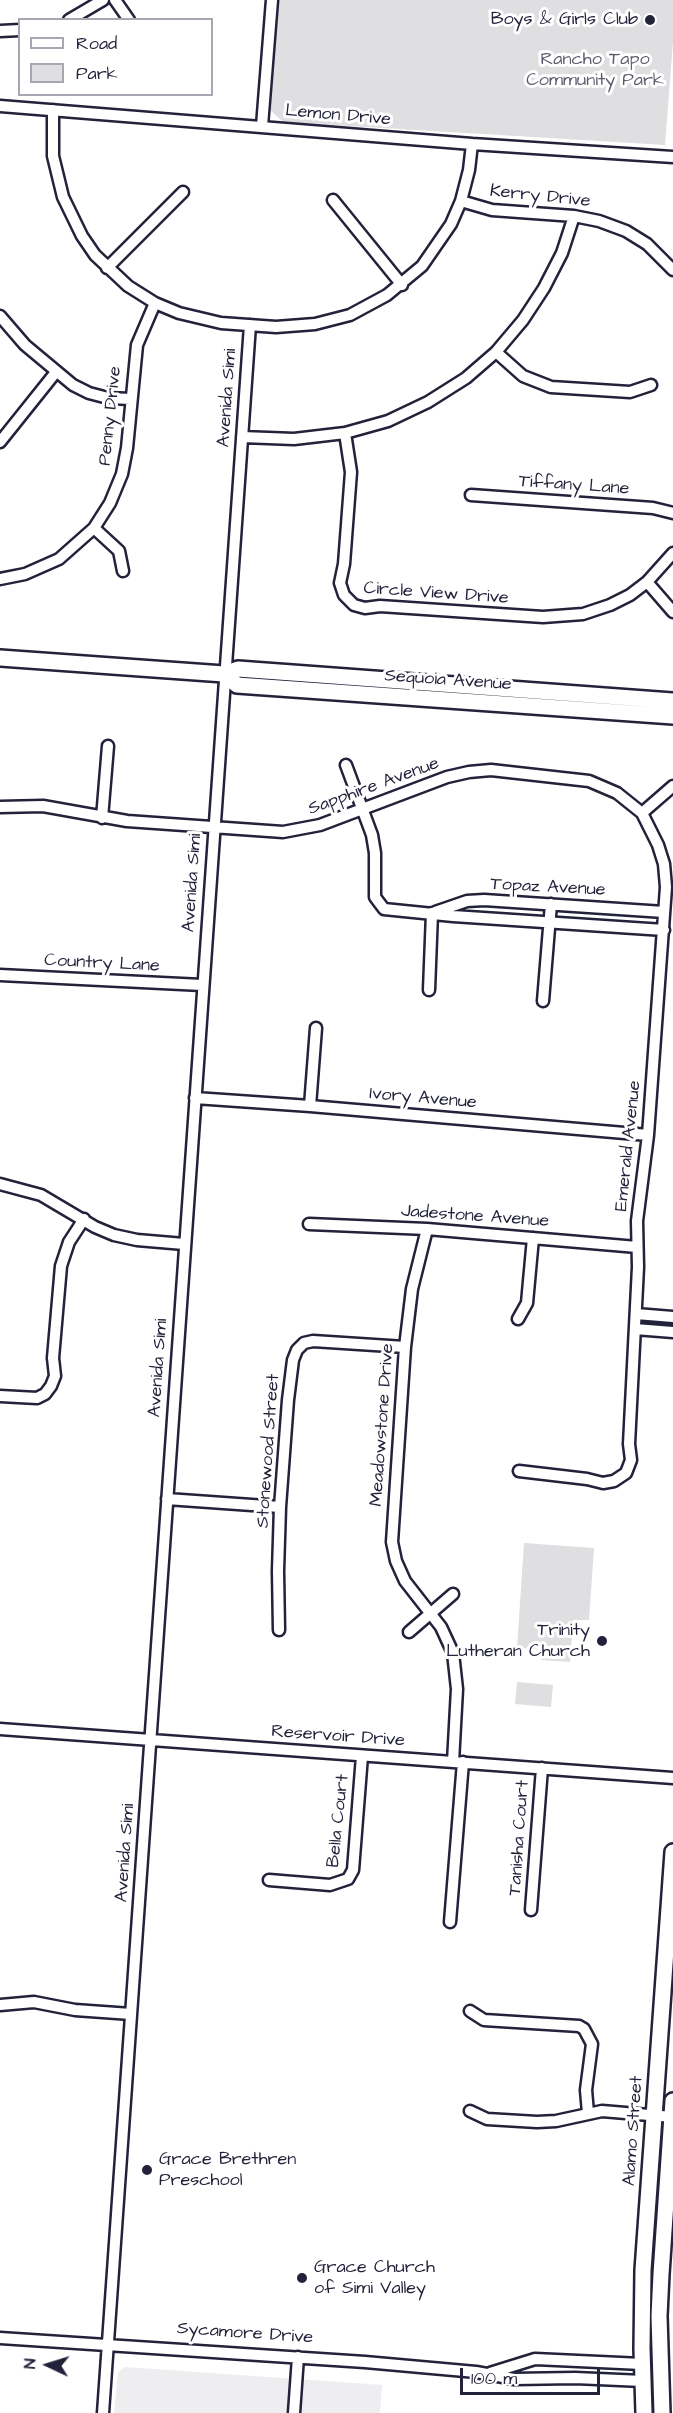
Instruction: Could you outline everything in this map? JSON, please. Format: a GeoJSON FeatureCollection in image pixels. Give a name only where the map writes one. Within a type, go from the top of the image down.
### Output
{"type":"FeatureCollection","features":[{"type":"Feature","properties":{"kind":"street"},"geometry":{"type":"LineString","coordinates":[[72,18],[103,0]]}},
{"type":"Feature","properties":{"kind":"street"},"geometry":{"type":"LineString","coordinates":[[115,0],[128,18]]}},
{"type":"Feature","properties":{"kind":"street"},"geometry":{"type":"LineString","coordinates":[[262,126],[272,0]]}},
{"type":"Feature","properties":{"kind":"street"},"geometry":{"type":"LineString","coordinates":[[0,31],[18,30]]}},
{"type":"Feature","properties":{"kind":"street","name":"Lemon Drive"},"geometry":{"type":"LineString","coordinates":[[0,106],[472,144],[673,157]]}},
{"type":"Feature","properties":{"kind":"street"},"geometry":{"type":"LineString","coordinates":[[52,110],[53,156],[63,196],[82,236],[107,268],[128,286],[155,303],[179,313],[202,320],[250,325],[295,327],[333,320],[369,306],[402,285],[438,247],[452,224],[469,170],[472,144]]}},
{"type":"Feature","properties":{"kind":"street"},"geometry":{"type":"LineString","coordinates":[[107,268],[183,192]]}},
{"type":"Feature","properties":{"kind":"street"},"geometry":{"type":"LineString","coordinates":[[333,200],[402,285]]}},
{"type":"Feature","properties":{"kind":"street","name":"Kerry Drive"},"geometry":{"type":"LineString","coordinates":[[461,201],[492,210],[574,216],[599,221],[626,231],[671,262]]}},
{"type":"Feature","properties":{"kind":"street"},"geometry":{"type":"LineString","coordinates":[[242,437],[294,439],[345,433],[388,421],[429,402],[466,378],[496,352],[523,320],[544,288],[562,253],[574,216]]}},
{"type":"Feature","properties":{"kind":"street","name":"Penny Drive"},"geometry":{"type":"LineString","coordinates":[[0,579],[25,574],[59,559],[94,528],[110,503],[122,474],[127,448],[136,345],[155,303]]}},
{"type":"Feature","properties":{"kind":"street"},"geometry":{"type":"LineString","coordinates":[[0,316],[25,345],[56,372],[89,393],[108,398],[131,399]]}},
{"type":"Feature","properties":{"kind":"street","name":"Avenida Simi"},"geometry":{"type":"LineString","coordinates":[[103,2413],[250,325]]}},
{"type":"Feature","properties":{"kind":"street"},"geometry":{"type":"LineString","coordinates":[[496,352],[523,376],[551,387],[630,392],[651,385]]}},
{"type":"Feature","properties":{"kind":"street"},"geometry":{"type":"LineString","coordinates":[[0,442],[56,372]]}},
{"type":"Feature","properties":{"kind":"street","name":"Circle View Drive"},"geometry":{"type":"LineString","coordinates":[[345,433],[351,472],[344,564],[340,583],[344,595],[354,605],[365,608],[380,606],[561,617],[583,614],[630,595],[647,582],[673,553]]}},
{"type":"Feature","properties":{"kind":"street","name":"Tiffany Lane"},"geometry":{"type":"LineString","coordinates":[[471,495],[652,508],[673,513]]}},
{"type":"Feature","properties":{"kind":"street"},"geometry":{"type":"LineString","coordinates":[[94,528],[119,550],[123,570]]}},
{"type":"Feature","properties":{"kind":"street"},"geometry":{"type":"LineString","coordinates":[[647,582],[673,612]]}},
{"type":"Feature","properties":{"kind":"street","name":"Sequoia Avenue"},"geometry":{"type":"LineString","coordinates":[[0,658],[224,674],[238,669],[673,701]]}},
{"type":"Feature","properties":{"kind":"street","name":"Sequoia Avenue"},"geometry":{"type":"LineString","coordinates":[[224,674],[237,685],[673,716]]}},
{"type":"Feature","properties":{"kind":"street"},"geometry":{"type":"LineString","coordinates":[[102,818],[108,746]]}},
{"type":"Feature","properties":{"kind":"street","name":"Topaz Avenue"},"geometry":{"type":"LineString","coordinates":[[346,765],[372,835],[375,853],[374,889],[378,904],[392,910],[664,930]]}},
{"type":"Feature","properties":{"kind":"street","name":"Sapphire Avenue"},"geometry":{"type":"LineString","coordinates":[[0,807],[43,806],[102,818],[283,832],[304,830],[447,777],[492,770],[589,781],[617,793],[642,813]]}},
{"type":"Feature","properties":{"kind":"street"},"geometry":{"type":"LineString","coordinates":[[642,813],[673,786]]}},
{"type":"Feature","properties":{"kind":"street","name":"Emerald Avenue"},"geometry":{"type":"LineString","coordinates":[[519,1471],[603,1483],[614,1481],[626,1473],[631,1460],[629,1444],[636,1314],[637,1221],[648,1135],[664,930],[664,864],[658,845],[642,813]]}},
{"type":"Feature","properties":{"kind":"street","name":"Topaz Avenue"},"geometry":{"type":"LineString","coordinates":[[432,913],[467,901],[664,912]]}},
{"type":"Feature","properties":{"kind":"street"},"geometry":{"type":"LineString","coordinates":[[543,1001],[551,904]]}},
{"type":"Feature","properties":{"kind":"street"},"geometry":{"type":"LineString","coordinates":[[429,990],[432,913]]}},
{"type":"Feature","properties":{"kind":"street","name":"Country Lane"},"geometry":{"type":"LineString","coordinates":[[0,975],[202,985]]}},
{"type":"Feature","properties":{"kind":"street"},"geometry":{"type":"LineString","coordinates":[[310,1106],[316,1028]]}},
{"type":"Feature","properties":{"kind":"street","name":"Ivory Avenue"},"geometry":{"type":"LineString","coordinates":[[195,1098],[648,1135]]}},
{"type":"Feature","properties":{"kind":"street"},"geometry":{"type":"LineString","coordinates":[[0,1184],[41,1195],[114,1235],[184,1244]]}},
{"type":"Feature","properties":{"kind":"street"},"geometry":{"type":"LineString","coordinates":[[0,1396],[37,1398],[45,1394],[51,1386],[55,1376],[53,1358],[61,1266],[69,1242],[84,1219]]}},
{"type":"Feature","properties":{"kind":"street","name":"Jadestone Avenue"},"geometry":{"type":"LineString","coordinates":[[309,1224],[426,1229],[637,1247]]}},
{"type":"Feature","properties":{"kind":"street","name":"Meadowstone Drive"},"geometry":{"type":"LineString","coordinates":[[426,1229],[412,1290],[405,1347],[392,1542],[396,1561],[405,1581],[415,1597],[432,1614],[448,1639],[456,1670],[458,1762],[450,1922]]}},
{"type":"Feature","properties":{"kind":"street"},"geometry":{"type":"LineString","coordinates":[[518,1319],[527,1303],[533,1238]]}},
{"type":"Feature","properties":{"kind":"street"},"geometry":{"type":"LineString","coordinates":[[636,1314],[673,1317]]}},
{"type":"Feature","properties":{"kind":"street"},"geometry":{"type":"LineString","coordinates":[[635,1329],[673,1332]]}},
{"type":"Feature","properties":{"kind":"street","name":"Stonewood Street"},"geometry":{"type":"LineString","coordinates":[[279,1630],[280,1507],[288,1400],[293,1360],[297,1350],[304,1343],[313,1341],[405,1347]]}},
{"type":"Feature","properties":{"kind":"street"},"geometry":{"type":"LineString","coordinates":[[167,1499],[280,1507]]}},
{"type":"Feature","properties":{"kind":"street"},"geometry":{"type":"LineString","coordinates":[[409,1632],[453,1594]]}},
{"type":"Feature","properties":{"kind":"street","name":"Reservoir Drive"},"geometry":{"type":"LineString","coordinates":[[0,1729],[673,1778]]}},
{"type":"Feature","properties":{"kind":"street","name":"Bella Court"},"geometry":{"type":"LineString","coordinates":[[269,1880],[330,1885],[348,1879],[353,1870],[363,1756]]}},
{"type":"Feature","properties":{"kind":"street","name":"Tanisha Court"},"geometry":{"type":"LineString","coordinates":[[531,1910],[542,1768]]}},
{"type":"Feature","properties":{"kind":"street","name":"Alamo Street"},"geometry":{"type":"LineString","coordinates":[[644,2413],[643,2270],[673,1852]]}},
{"type":"Feature","properties":{"kind":"street"},"geometry":{"type":"LineString","coordinates":[[0,2005],[34,2002],[75,2010],[131,2013]]}},
{"type":"Feature","properties":{"kind":"street"},"geometry":{"type":"LineString","coordinates":[[470,2012],[484,2020],[579,2026],[590,2036],[592,2051],[586,2090],[588,2113]]}},
{"type":"Feature","properties":{"kind":"street","name":"Alamo Street"},"geometry":{"type":"LineString","coordinates":[[662,2413],[667,2366],[661,2274],[673,2101]]}},
{"type":"Feature","properties":{"kind":"street"},"geometry":{"type":"LineString","coordinates":[[470,2112],[487,2119],[537,2122],[556,2121],[602,2111],[672,2117]]}},
{"type":"Feature","properties":{"kind":"street","name":"Sycamore Drive"},"geometry":{"type":"LineString","coordinates":[[0,2338],[298,2357],[487,2374],[514,2379],[575,2378],[667,2383]]}},
{"type":"Feature","properties":{"kind":"street"},"geometry":{"type":"LineString","coordinates":[[294,2413],[298,2357]]}},
{"type":"Feature","properties":{"kind":"street","name":"Sycamore Drive"},"geometry":{"type":"LineString","coordinates":[[487,2374],[536,2359],[667,2366]]}},
{"type":"Feature","properties":{"kind":"shaded area"},"geometry":{"type":"Polygon","coordinates":[[[125,2367],[382,2385],[380,2413],[114,2413],[118,2372],[125,2367]]]}},
{"type":"Feature","properties":{"kind":"green space","name":"Rancho Tapo Community Park"},"geometry":{"type":"Polygon","coordinates":[[[277,0],[673,0],[673,42],[665,145],[283,122],[269,109],[277,0]]]}},
{"type":"Feature","properties":{"kind":"green space"},"geometry":{"type":"Polygon","coordinates":[[[524,1543],[594,1548],[589,1620],[573,1620],[570,1662],[541,1660],[541,1649],[517,1648],[524,1543]]]}},
{"type":"Feature","properties":{"kind":"green space"},"geometry":{"type":"Polygon","coordinates":[[[517,1682],[553,1685],[551,1707],[515,1704],[517,1682]]]}},
{"type":"Feature","properties":{"kind":"place","name":"Boys & Girls Club"},"geometry":{"type":"Point","coordinates":[650,20]}},
{"type":"Feature","properties":{"kind":"place","name":"Trinity Lutheran Church"},"geometry":{"type":"Point","coordinates":[602,1641]}},
{"type":"Feature","properties":{"kind":"place","name":"Grace Brethren Preschool"},"geometry":{"type":"Point","coordinates":[147,2170]}},
{"type":"Feature","properties":{"kind":"place","name":"Grace Church of Simi Valley"},"geometry":{"type":"Point","coordinates":[302,2278]}}]}
